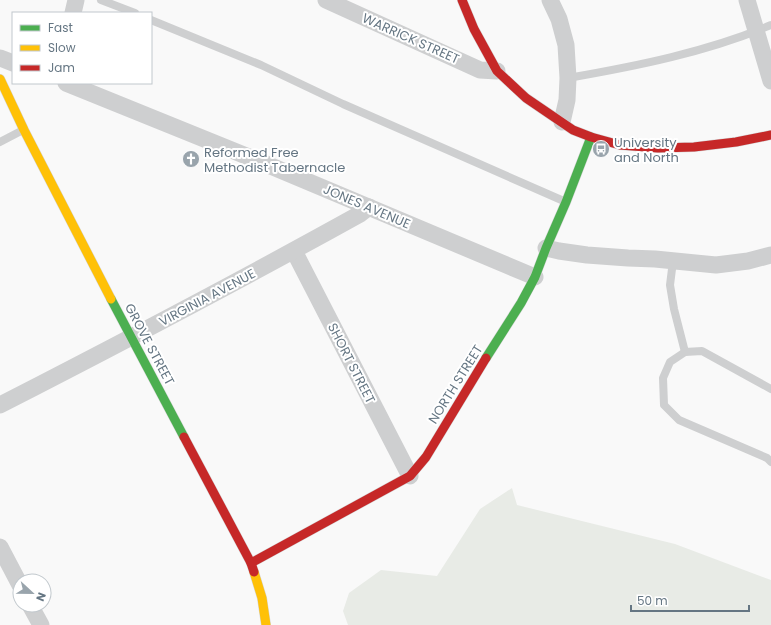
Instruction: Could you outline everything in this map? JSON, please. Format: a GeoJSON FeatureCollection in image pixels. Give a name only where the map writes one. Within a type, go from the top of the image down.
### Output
{"type":"FeatureCollection","features":[{"type":"Feature","properties":{"kind":"street"},"geometry":{"type":"LineString","coordinates":[[73,12],[76,0]]}},
{"type":"Feature","properties":{"kind":"street"},"geometry":{"type":"LineString","coordinates":[[462,0],[474,29],[497,71],[526,98],[574,130],[591,137],[620,145],[658,148],[736,142],[771,135]]}},
{"type":"Feature","properties":{"kind":"street"},"geometry":{"type":"LineString","coordinates":[[550,0],[559,19],[566,46],[568,78],[567,100],[562,122]]}},
{"type":"Feature","properties":{"kind":"street"},"geometry":{"type":"LineString","coordinates":[[747,0],[764,28],[771,81]]}},
{"type":"Feature","properties":{"kind":"street","name":"WARRICK STREET"},"geometry":{"type":"LineString","coordinates":[[333,2],[480,70],[497,71]]}},
{"type":"Feature","properties":{"kind":"street"},"geometry":{"type":"LineString","coordinates":[[0,58],[12,63]]}},
{"type":"Feature","properties":{"kind":"street","name":"GROVE STREET"},"geometry":{"type":"LineString","coordinates":[[0,79],[24,130],[131,338],[251,563],[262,598],[266,625]]}},
{"type":"Feature","properties":{"kind":"street","name":"JONES AVENUE"},"geometry":{"type":"LineString","coordinates":[[69,84],[254,158],[535,277]]}},
{"type":"Feature","properties":{"kind":"street","name":"NORTH STREET"},"geometry":{"type":"LineString","coordinates":[[251,563],[410,476],[426,457],[521,304],[535,277],[591,137]]}},
{"type":"Feature","properties":{"kind":"street","name":"VIRGINIA AVENUE"},"geometry":{"type":"LineString","coordinates":[[0,405],[131,338],[294,251],[360,214],[369,207]]}},
{"type":"Feature","properties":{"kind":"street"},"geometry":{"type":"LineString","coordinates":[[546,248],[587,255],[716,265],[748,261],[771,255]]}},
{"type":"Feature","properties":{"kind":"street","name":"SHORT STREET"},"geometry":{"type":"LineString","coordinates":[[294,251],[410,476]]}},
{"type":"Feature","properties":{"kind":"street"},"geometry":{"type":"LineString","coordinates":[[0,547],[13,573]]}},
{"type":"Feature","properties":{"kind":"street"},"geometry":{"type":"LineString","coordinates":[[34,613],[40,625]]}},
{"type":"Feature","properties":{"kind":"lane"},"geometry":{"type":"LineString","coordinates":[[101,0],[132,12]]}},
{"type":"Feature","properties":{"kind":"lane"},"geometry":{"type":"LineString","coordinates":[[152,20],[261,66],[343,104],[566,202]]}},
{"type":"Feature","properties":{"kind":"lane"},"geometry":{"type":"LineString","coordinates":[[568,78],[615,70],[684,53],[727,42],[764,28]]}},
{"type":"Feature","properties":{"kind":"lane"},"geometry":{"type":"LineString","coordinates":[[0,142],[24,130]]}},
{"type":"Feature","properties":{"kind":"lane"},"geometry":{"type":"LineString","coordinates":[[673,261],[670,285],[674,309],[685,352]]}},
{"type":"Feature","properties":{"kind":"lane"},"geometry":{"type":"LineString","coordinates":[[771,389],[702,351],[685,352],[670,362],[663,378],[664,405],[679,420],[767,458],[771,462]]}},
{"type":"Feature","properties":{"kind":"shaded area"},"geometry":{"type":"Polygon","coordinates":[[[512,488],[517,505],[675,544],[771,580],[771,625],[348,625],[343,611],[349,593],[381,570],[437,576],[480,509],[512,488]]]}},
{"type":"Feature","properties":{"kind":"traffic: fast"},"geometry":{"type":"LineString","coordinates":[[486,358],[521,303],[535,277],[591,137]]}},
{"type":"Feature","properties":{"kind":"traffic: fast"},"geometry":{"type":"LineString","coordinates":[[111,299],[184,437]]}},
{"type":"Feature","properties":{"kind":"traffic: slow"},"geometry":{"type":"LineString","coordinates":[[0,79],[24,130],[111,299]]}},
{"type":"Feature","properties":{"kind":"traffic: slow"},"geometry":{"type":"LineString","coordinates":[[254,572],[262,598],[266,625]]}},
{"type":"Feature","properties":{"kind":"traffic: jam"},"geometry":{"type":"LineString","coordinates":[[462,0],[474,29],[497,71],[526,98],[573,130],[620,145],[658,148],[694,147],[736,142],[771,135]]}},
{"type":"Feature","properties":{"kind":"traffic: jam"},"geometry":{"type":"LineString","coordinates":[[251,563],[410,476],[426,457],[486,358]]}},
{"type":"Feature","properties":{"kind":"traffic: jam"},"geometry":{"type":"LineString","coordinates":[[184,437],[251,563],[254,572]]}},
{"type":"Feature","properties":{"kind":"place","name":"University and North"},"geometry":{"type":"Point","coordinates":[601,149]}},
{"type":"Feature","properties":{"kind":"place","name":"Reformed Free Methodist Tabernacle"},"geometry":{"type":"Point","coordinates":[191,159]}}]}
